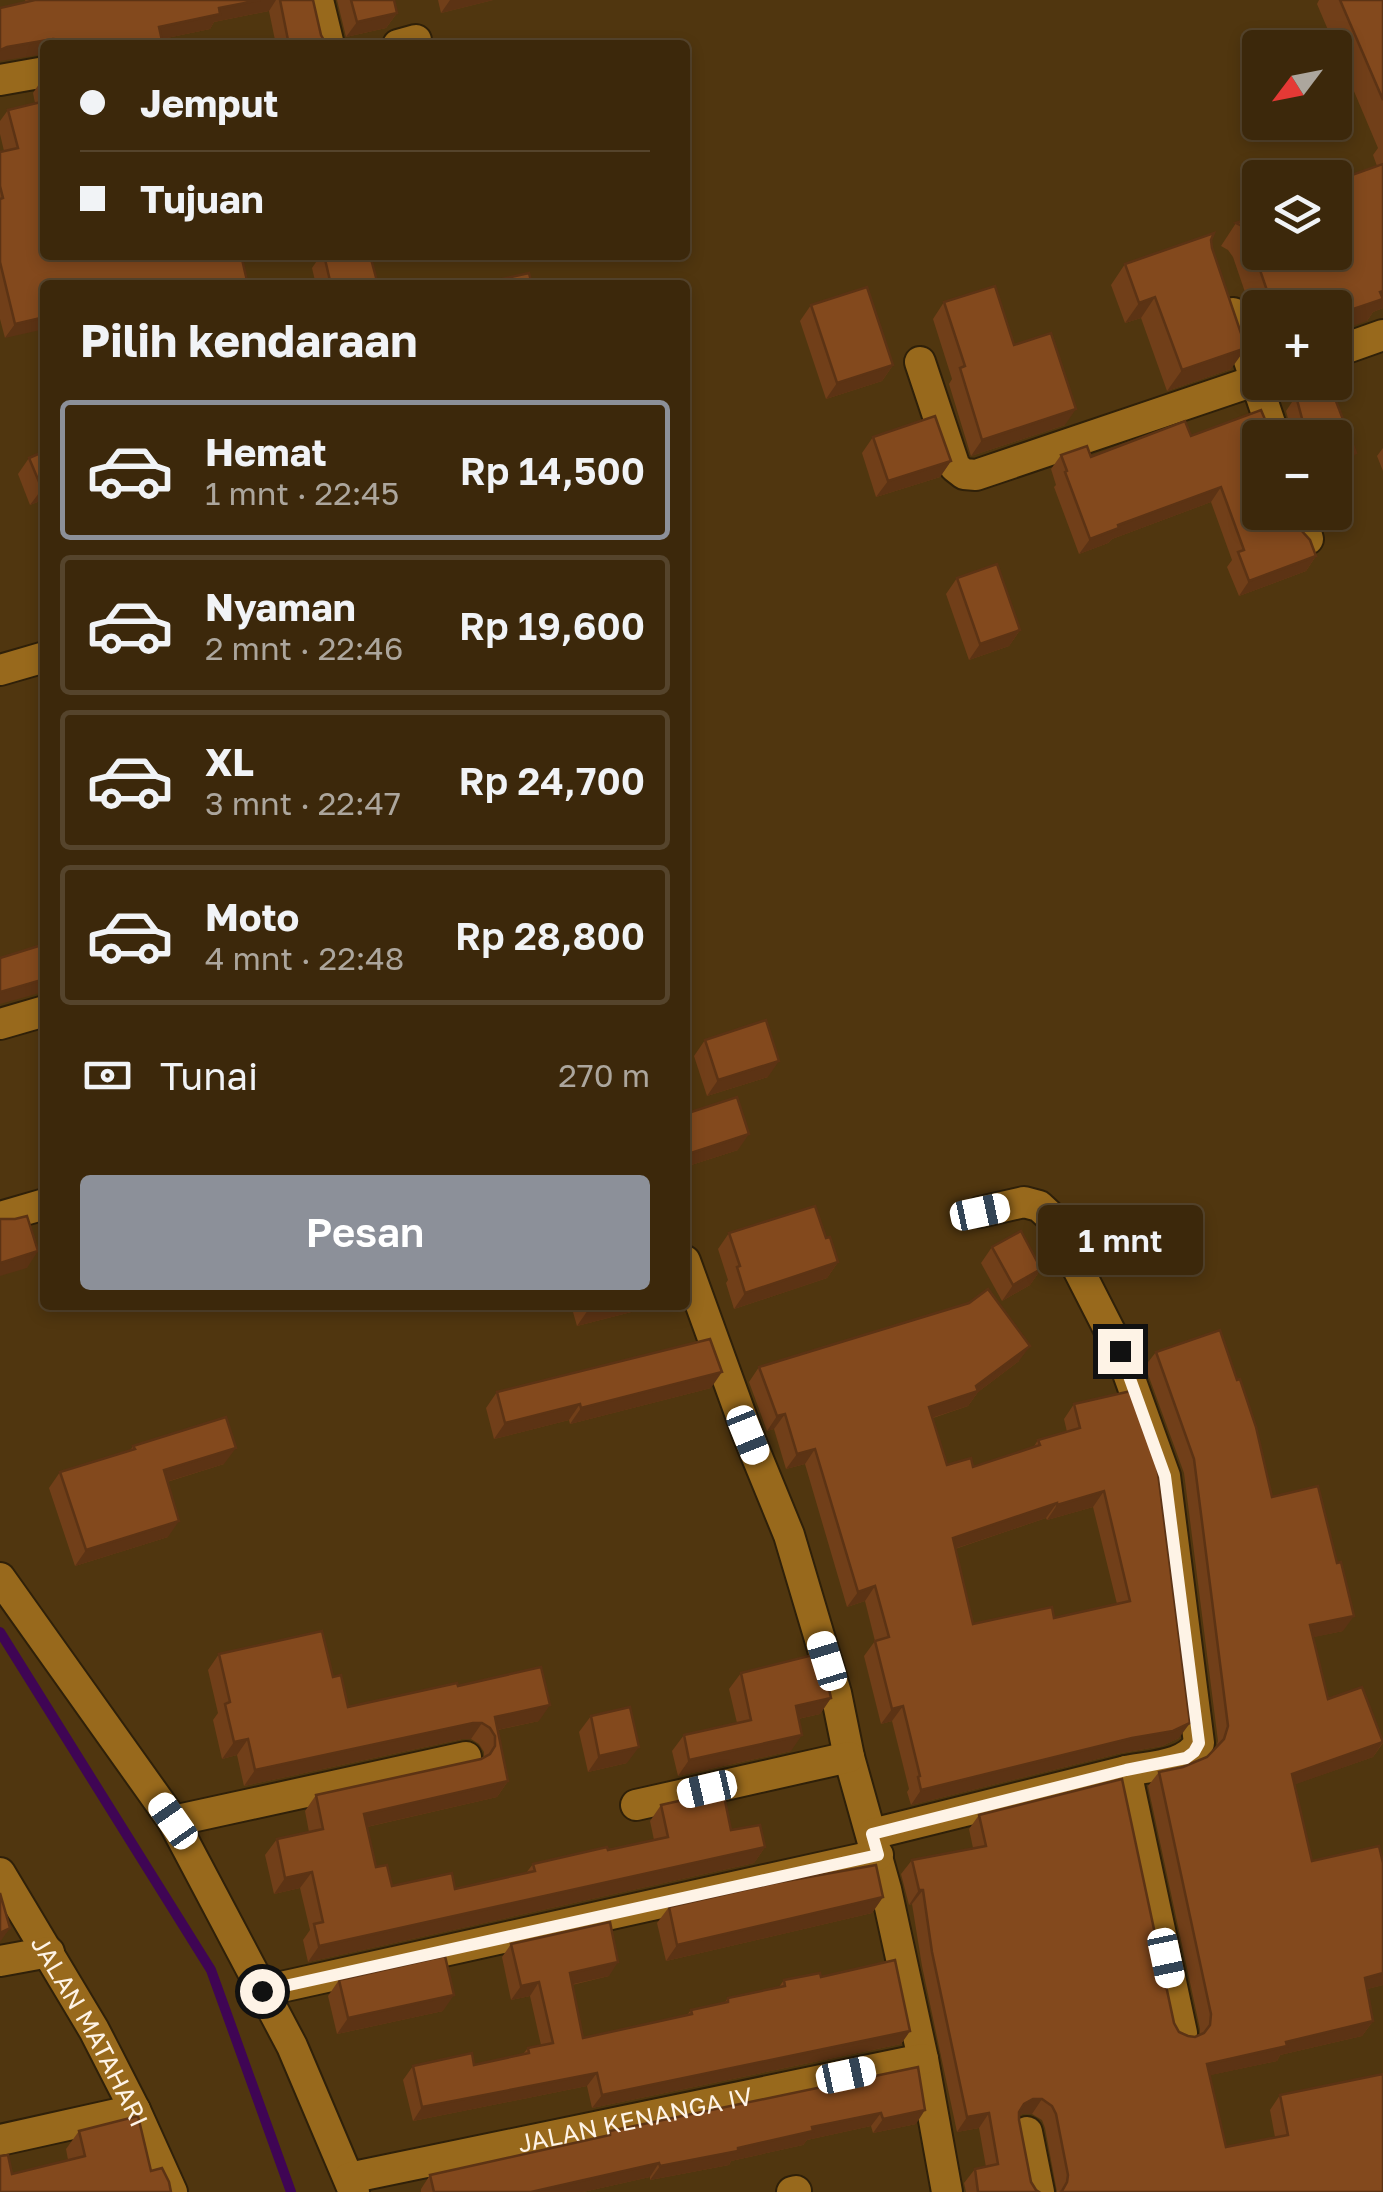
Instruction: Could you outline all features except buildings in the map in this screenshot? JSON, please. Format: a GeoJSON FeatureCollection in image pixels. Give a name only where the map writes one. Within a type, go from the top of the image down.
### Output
{"type":"FeatureCollection","features":[{"type":"Feature","properties":{"kind":"street"},"geometry":{"type":"LineString","coordinates":[[318,0],[328,40]]}},
{"type":"Feature","properties":{"kind":"street"},"geometry":{"type":"LineString","coordinates":[[0,80],[40,73]]}},
{"type":"Feature","properties":{"kind":"street"},"geometry":{"type":"LineString","coordinates":[[1221,280],[1242,336]]}},
{"type":"Feature","properties":{"kind":"street"},"geometry":{"type":"LineString","coordinates":[[1352,346],[1383,336]]}},
{"type":"Feature","properties":{"kind":"street"},"geometry":{"type":"LineString","coordinates":[[920,362],[955,467],[964,474],[976,475],[1242,384]]}},
{"type":"Feature","properties":{"kind":"street"},"geometry":{"type":"LineString","coordinates":[[0,670],[40,658]]}},
{"type":"Feature","properties":{"kind":"street"},"geometry":{"type":"LineString","coordinates":[[0,1024],[40,1012]]}},
{"type":"Feature","properties":{"kind":"street"},"geometry":{"type":"LineString","coordinates":[[262,1991],[875,1844],[1126,1770],[1186,1758],[1194,1752],[1199,1743],[1165,1476],[1120,1351],[1052,1218],[1039,1206],[1024,1202],[980,1212]]}},
{"type":"Feature","properties":{"kind":"street"},"geometry":{"type":"LineString","coordinates":[[0,1217],[40,1205]]}},
{"type":"Feature","properties":{"kind":"street"},"geometry":{"type":"LineString","coordinates":[[690,1275],[789,1535],[836,1692],[923,2059],[947,2192]]}},
{"type":"Feature","properties":{"kind":"street"},"geometry":{"type":"LineString","coordinates":[[0,1578],[173,1821],[292,2046],[352,2185]]}},
{"type":"Feature","properties":{"kind":"street"},"geometry":{"type":"LineString","coordinates":[[173,1821],[466,1757]]}},
{"type":"Feature","properties":{"kind":"street"},"geometry":{"type":"LineString","coordinates":[[636,1805],[849,1757]]}},
{"type":"Feature","properties":{"kind":"street"},"geometry":{"type":"LineString","coordinates":[[1126,1770],[1182,2033]]}},
{"type":"Feature","properties":{"kind":"street","name":"JALAN MATAHARI"},"geometry":{"type":"LineString","coordinates":[[0,1873],[94,2030],[172,2192]]}},
{"type":"Feature","properties":{"kind":"street"},"geometry":{"type":"LineString","coordinates":[[0,1962],[49,1952]]}},
{"type":"Feature","properties":{"kind":"street","name":"JALAN KENANGA IV"},"geometry":{"type":"LineString","coordinates":[[352,2185],[923,2059]]}},
{"type":"Feature","properties":{"kind":"street"},"geometry":{"type":"LineString","coordinates":[[0,2140],[135,2110]]}},
{"type":"Feature","properties":{"kind":"street"},"geometry":{"type":"LineString","coordinates":[[1027,2132],[1040,2192]]}},
{"type":"Feature","properties":{"kind":"waterway"},"geometry":{"type":"LineString","coordinates":[[0,1632],[211,1970],[291,2192]]}},
{"type":"Feature","properties":{"kind":"route"},"geometry":{"type":"LineString","coordinates":[[262,1991],[878,1855],[872,1834],[1186,1758],[1199,1743],[1165,1476],[1120,1351]]}}]}
